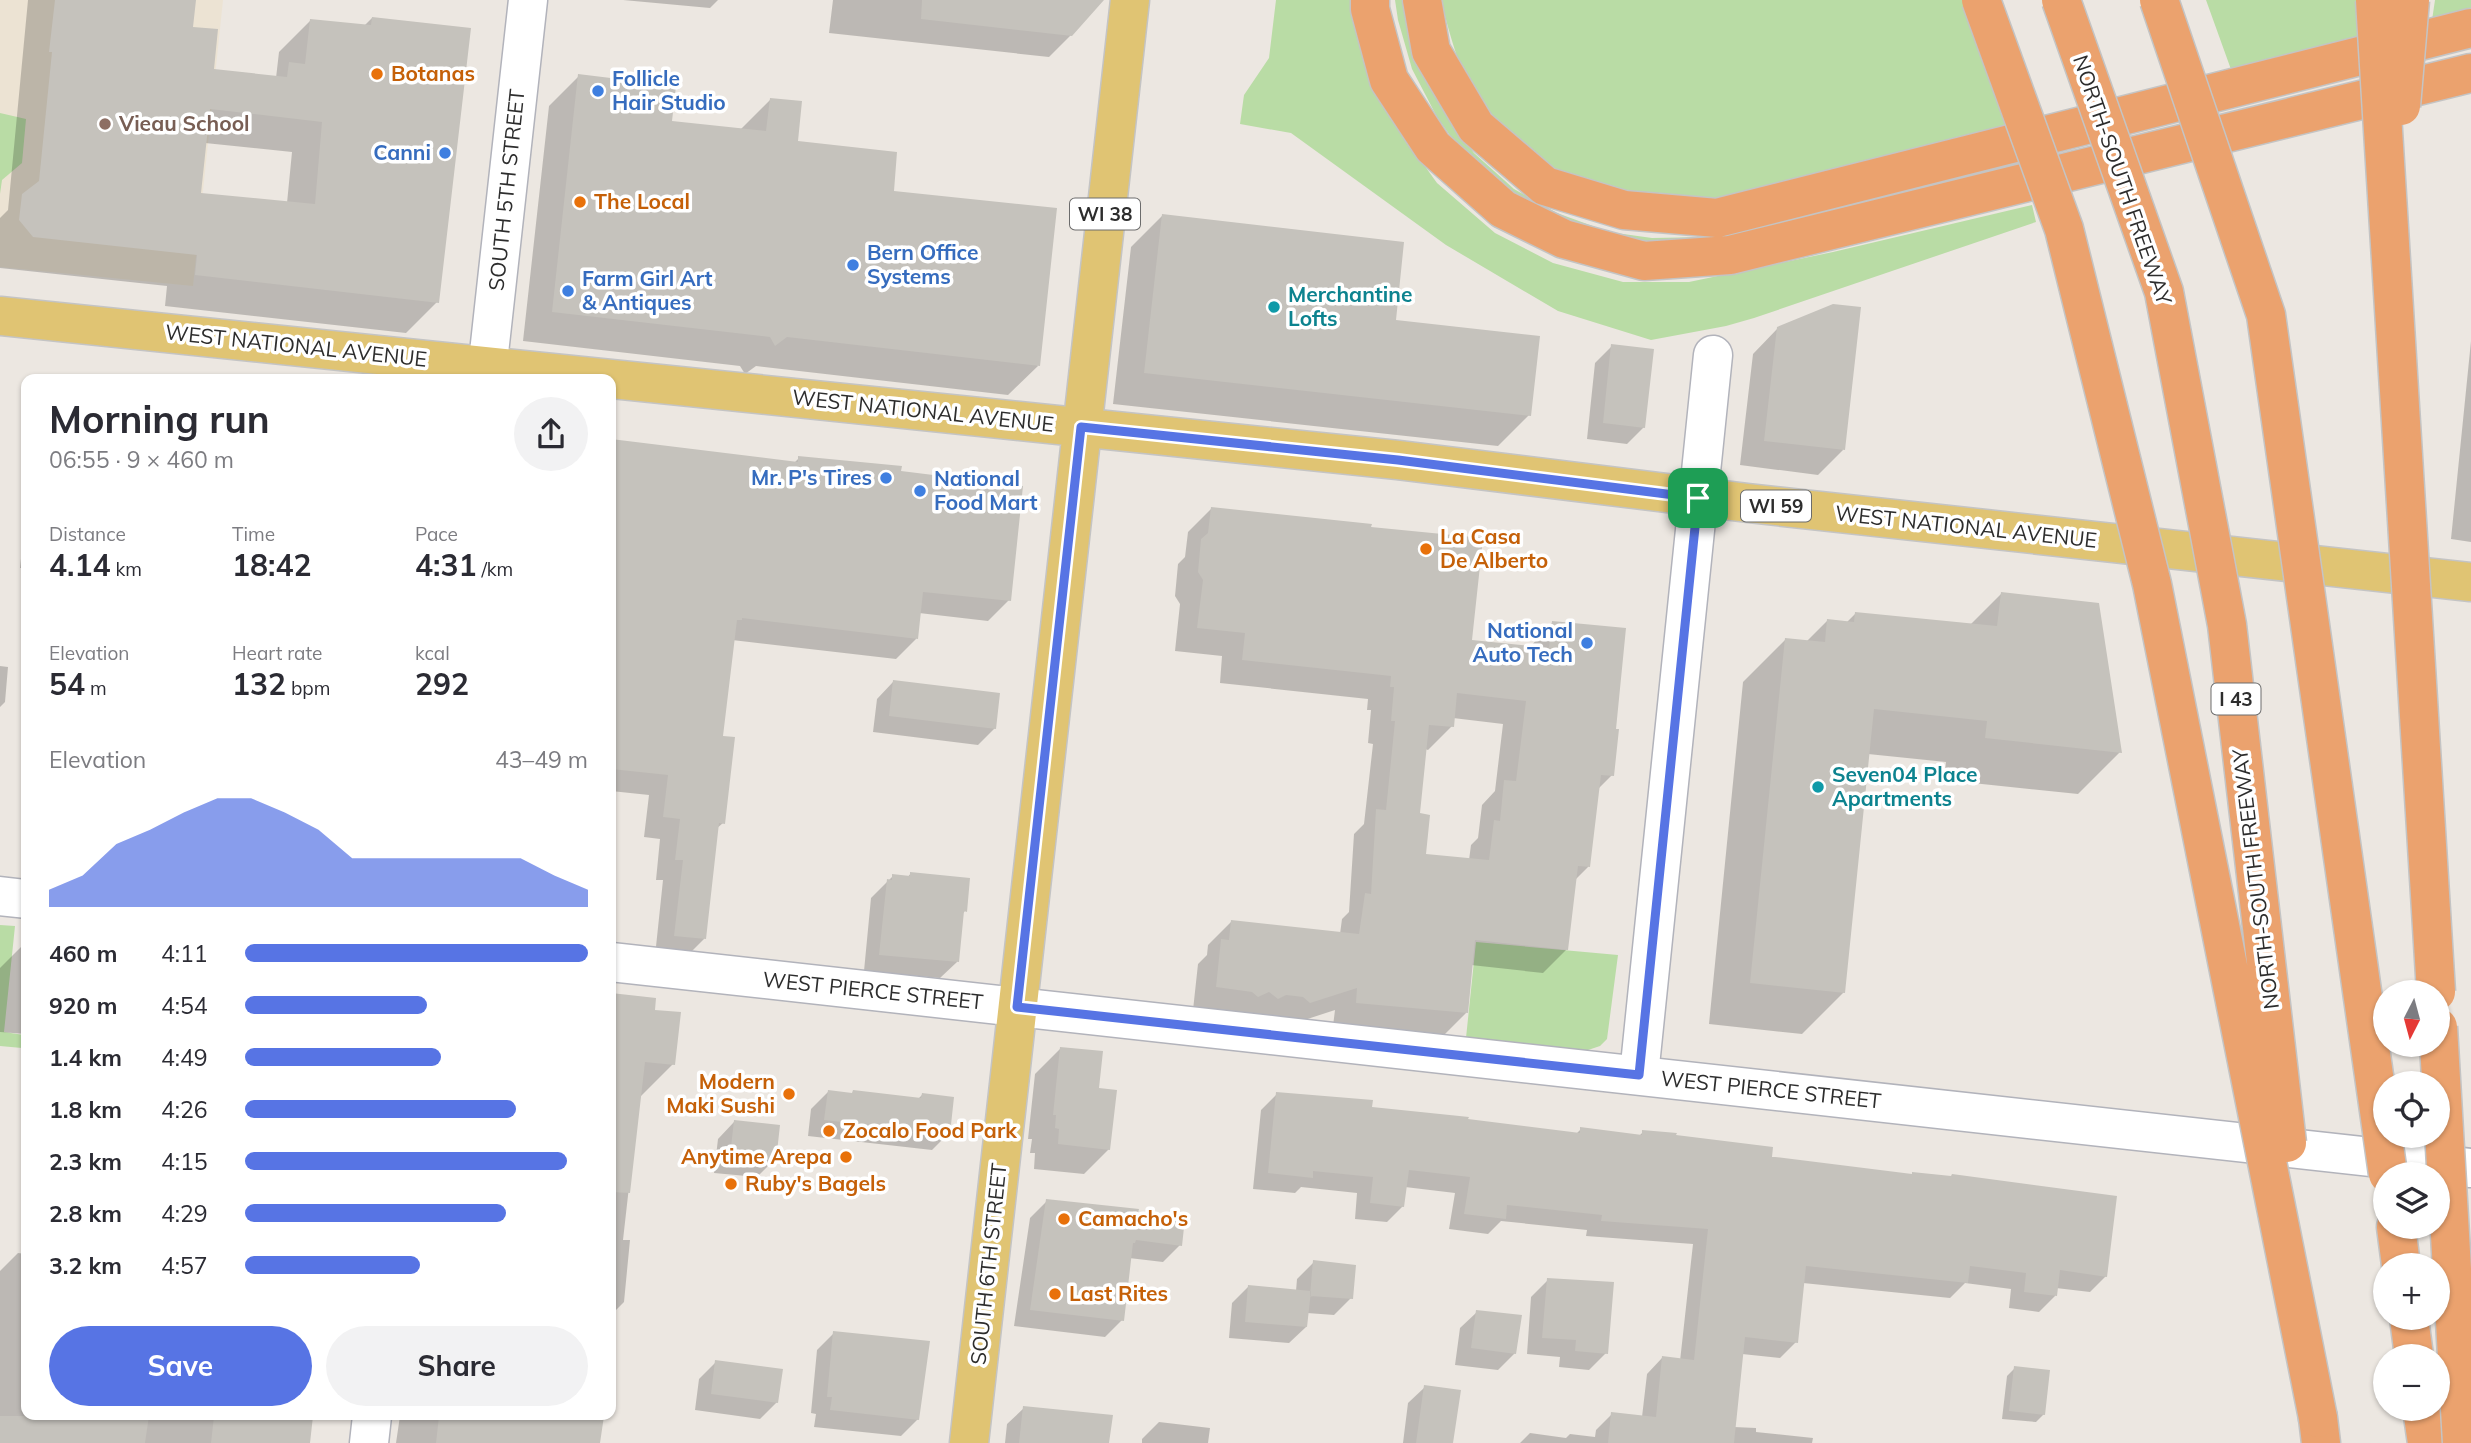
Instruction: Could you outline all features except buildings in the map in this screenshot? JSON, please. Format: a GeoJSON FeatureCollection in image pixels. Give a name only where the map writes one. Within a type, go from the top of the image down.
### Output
{"type":"FeatureCollection","features":[{"type":"Feature","properties":{"kind":"highway"},"geometry":{"type":"LineString","coordinates":[[1370,0],[1389,80],[1433,147],[1503,209],[1564,239],[1644,261],[1730,255],[2471,73]]}},
{"type":"Feature","properties":{"kind":"highway"},"geometry":{"type":"LineString","coordinates":[[1422,0],[1431,51],[1476,127],[1545,186],[1624,210],[1717,218],[2471,27]]}},
{"type":"Feature","properties":{"kind":"highway"},"geometry":{"type":"LineString","coordinates":[[1981,0],[2063,229],[2152,584],[2320,1430]]}},
{"type":"Feature","properties":{"kind":"highway","name":"NORTH-SOUTH FREEWAY"},"geometry":{"type":"LineString","coordinates":[[2061,0],[2164,292],[2227,625],[2320,1430]]}},
{"type":"Feature","properties":{"kind":"highway"},"geometry":{"type":"LineString","coordinates":[[2159,0],[2266,315],[2386,1162]]}},
{"type":"Feature","properties":{"kind":"highway"},"geometry":{"type":"LineString","coordinates":[[2375,0],[2435,980]]}},
{"type":"Feature","properties":{"kind":"highway"},"geometry":{"type":"LineString","coordinates":[[2391,231],[2410,0]]}},
{"type":"Feature","properties":{"kind":"highway"},"geometry":{"type":"LineString","coordinates":[[2440,1057],[2462,1443]]}},
{"type":"Feature","properties":{"kind":"highway"},"geometry":{"type":"LineString","coordinates":[[2424,1421],[2427,1443]]}},
{"type":"Feature","properties":{"kind":"main road","name":"SOUTH 6TH STREET"},"geometry":{"type":"LineString","coordinates":[[969,1443],[1130,0]]}},
{"type":"Feature","properties":{"kind":"main road","name":"WEST NATIONAL AVENUE"},"geometry":{"type":"LineString","coordinates":[[0,316],[487,373]]}},
{"type":"Feature","properties":{"kind":"main road","name":"WEST NATIONAL AVENUE"},"geometry":{"type":"LineString","coordinates":[[616,385],[1081,427],[1398,460],[1698,498],[2471,582]]}},
{"type":"Feature","properties":{"kind":"street","name":"SOUTH 5TH STREET"},"geometry":{"type":"LineString","coordinates":[[487,373],[528,0]]}},
{"type":"Feature","properties":{"kind":"street"},"geometry":{"type":"LineString","coordinates":[[1639,1075],[1713,355]]}},
{"type":"Feature","properties":{"kind":"street"},"geometry":{"type":"LineString","coordinates":[[0,896],[21,898]]}},
{"type":"Feature","properties":{"kind":"street","name":"WEST PIERCE STREET"},"geometry":{"type":"LineString","coordinates":[[616,963],[2471,1168]]}},
{"type":"Feature","properties":{"kind":"street"},"geometry":{"type":"LineString","coordinates":[[369,1443],[372,1420]]}},
{"type":"Feature","properties":{"kind":"shaded area","name":"Vieau School"},"geometry":{"type":"Polygon","coordinates":[[[0,0],[223,0],[193,286],[0,267],[0,0]]]}},
{"type":"Feature","properties":{"kind":"green space"},"geometry":{"type":"Polygon","coordinates":[[[1276,0],[1358,0],[1365,44],[1388,115],[1437,183],[1495,233],[1553,263],[1623,282],[1689,282],[1833,252],[2032,205],[2036,222],[1754,318],[1651,340],[1558,311],[1446,245],[1291,133],[1240,124],[1244,95],[1269,58],[1276,0]]]}},
{"type":"Feature","properties":{"kind":"green space"},"geometry":{"type":"Polygon","coordinates":[[[1395,0],[1404,0],[1450,121],[1474,153],[1514,189],[1557,213],[1609,232],[1652,238],[1708,237],[2001,164],[2004,177],[1732,242],[1631,245],[1539,214],[1461,151],[1437,117],[1412,69],[1395,0]]]}},
{"type":"Feature","properties":{"kind":"green space"},"geometry":{"type":"Polygon","coordinates":[[[1441,0],[1963,0],[2008,131],[1750,194],[1693,201],[1632,198],[1575,179],[1548,165],[1523,147],[1501,126],[1481,103],[1467,79],[1456,53],[1441,0]]]}},
{"type":"Feature","properties":{"kind":"green space"},"geometry":{"type":"Polygon","coordinates":[[[2206,0],[2356,0],[2358,45],[2233,75],[2206,0]]]}},
{"type":"Feature","properties":{"kind":"green space"},"geometry":{"type":"Polygon","coordinates":[[[2435,0],[2471,0],[2471,17],[2431,27],[2435,0]]]}},
{"type":"Feature","properties":{"kind":"green space"},"geometry":{"type":"Polygon","coordinates":[[[0,113],[26,119],[22,163],[2,180],[0,194],[0,113]]]}},
{"type":"Feature","properties":{"kind":"green space"},"geometry":{"type":"Polygon","coordinates":[[[0,925],[15,926],[4,1032],[21,1035],[21,1048],[0,1046],[0,925]]]}},
{"type":"Feature","properties":{"kind":"green space"},"geometry":{"type":"Polygon","coordinates":[[[1476,942],[1618,955],[1607,1039],[1600,1046],[1585,1051],[1466,1038],[1476,942]]]}},
{"type":"Feature","properties":{"kind":"place","name":"Botanas"},"geometry":{"type":"Point","coordinates":[377,74]}},
{"type":"Feature","properties":{"kind":"place","name":"Follicle Hair Studio"},"geometry":{"type":"Point","coordinates":[598,91]}},
{"type":"Feature","properties":{"kind":"place","name":"Vieau School"},"geometry":{"type":"Point","coordinates":[105,124]}},
{"type":"Feature","properties":{"kind":"place","name":"Canni"},"geometry":{"type":"Point","coordinates":[445,153]}},
{"type":"Feature","properties":{"kind":"place","name":"The Local"},"geometry":{"type":"Point","coordinates":[580,202]}},
{"type":"Feature","properties":{"kind":"place","name":"Bern Office Systems"},"geometry":{"type":"Point","coordinates":[853,265]}},
{"type":"Feature","properties":{"kind":"place","name":"Farm Girl Art & Antiques"},"geometry":{"type":"Point","coordinates":[568,291]}},
{"type":"Feature","properties":{"kind":"place","name":"Merchantine Lofts"},"geometry":{"type":"Point","coordinates":[1274,307]}},
{"type":"Feature","properties":{"kind":"place","name":"Mr. P's Tires"},"geometry":{"type":"Point","coordinates":[886,478]}},
{"type":"Feature","properties":{"kind":"place","name":"National Food Mart"},"geometry":{"type":"Point","coordinates":[920,491]}},
{"type":"Feature","properties":{"kind":"place","name":"La Casa De Alberto"},"geometry":{"type":"Point","coordinates":[1426,549]}},
{"type":"Feature","properties":{"kind":"place","name":"National Auto Tech"},"geometry":{"type":"Point","coordinates":[1587,643]}},
{"type":"Feature","properties":{"kind":"place","name":"Seven04 Place Apartments"},"geometry":{"type":"Point","coordinates":[1818,787]}},
{"type":"Feature","properties":{"kind":"place","name":"Modern Maki Sushi"},"geometry":{"type":"Point","coordinates":[789,1094]}},
{"type":"Feature","properties":{"kind":"place","name":"Zocalo Food Park"},"geometry":{"type":"Point","coordinates":[829,1131]}},
{"type":"Feature","properties":{"kind":"place","name":"Anytime Arepa"},"geometry":{"type":"Point","coordinates":[846,1157]}},
{"type":"Feature","properties":{"kind":"place","name":"Ruby's Bagels"},"geometry":{"type":"Point","coordinates":[731,1184]}},
{"type":"Feature","properties":{"kind":"place","name":"Camacho's"},"geometry":{"type":"Point","coordinates":[1064,1219]}},
{"type":"Feature","properties":{"kind":"place","name":"Last Rites"},"geometry":{"type":"Point","coordinates":[1055,1294]}},
{"type":"Feature","properties":{"kind":"route"},"geometry":{"type":"LineString","coordinates":[[1081,427],[1398,460],[1698,498],[1639,1075],[1017,1007],[1081,427]]}}]}
